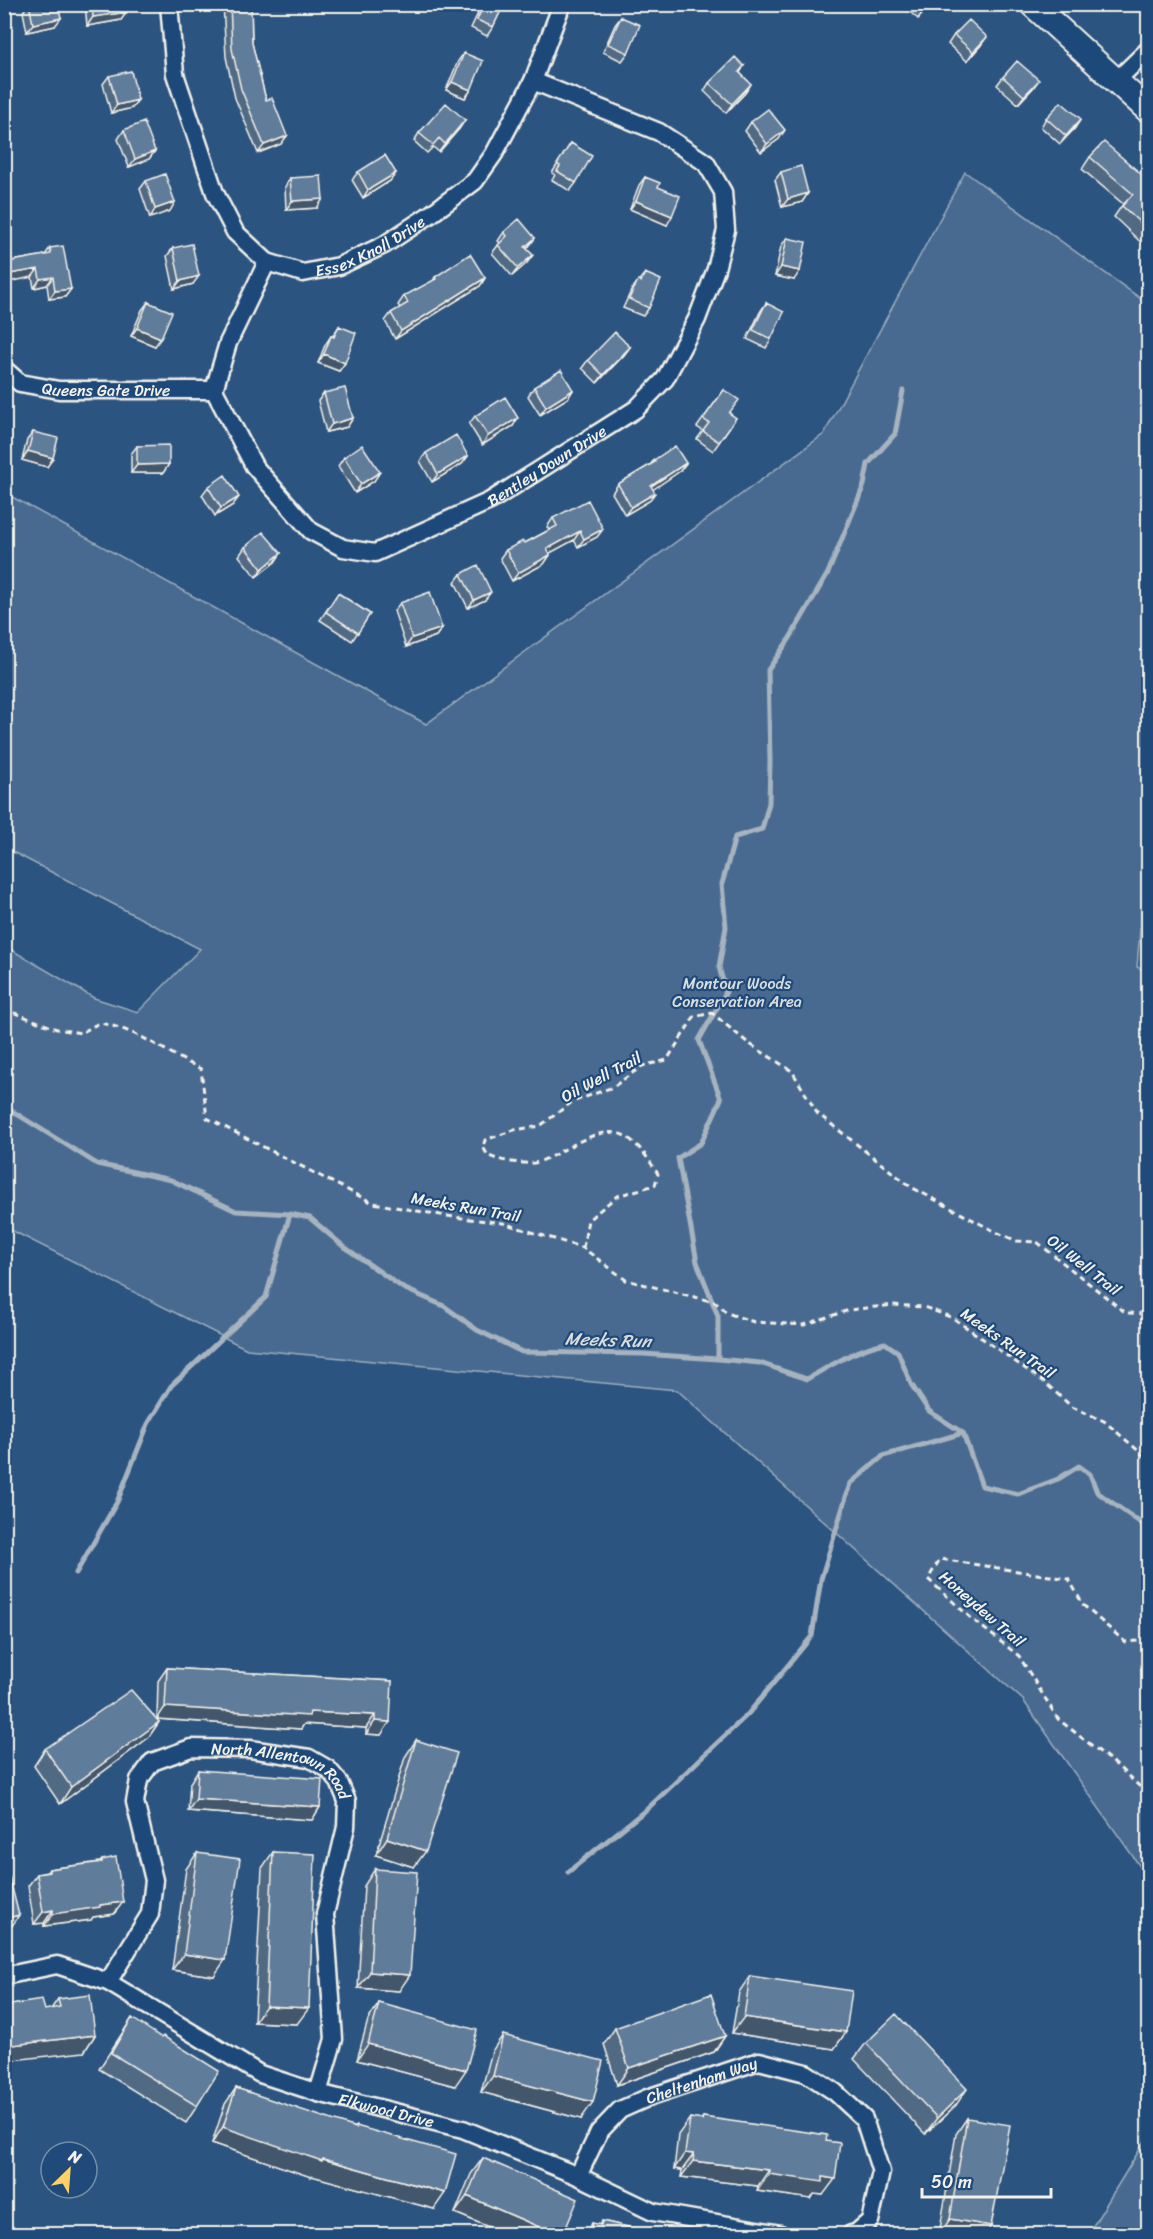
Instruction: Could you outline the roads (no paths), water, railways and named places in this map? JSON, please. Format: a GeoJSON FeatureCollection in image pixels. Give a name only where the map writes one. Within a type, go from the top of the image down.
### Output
{"type":"FeatureCollection","features":[{"type":"Feature","properties":{"kind":"street","name":"Essex Knoll Drive"},"geometry":{"type":"LineString","coordinates":[[169,4],[175,74],[215,193],[235,232],[267,262],[303,273],[339,266],[384,245],[475,181],[494,154],[533,81],[562,4]]}},
{"type":"Feature","properties":{"kind":"street"},"geometry":{"type":"LineString","coordinates":[[1032,4],[1149,110]]}},
{"type":"Feature","properties":{"kind":"street"},"geometry":{"type":"LineString","coordinates":[[1116,81],[1149,50]]}},
{"type":"Feature","properties":{"kind":"street","name":"Bentley Down Drive"},"geometry":{"type":"LineString","coordinates":[[214,390],[254,466],[311,531],[343,548],[375,554],[490,501],[636,409],[665,379],[697,319],[716,269],[726,230],[723,192],[706,163],[659,132],[533,81]]}},
{"type":"Feature","properties":{"kind":"street"},"geometry":{"type":"LineString","coordinates":[[214,390],[228,344],[267,262]]}},
{"type":"Feature","properties":{"kind":"street","name":"Queens Gate Drive"},"geometry":{"type":"LineString","coordinates":[[4,369],[20,383],[59,390],[214,390]]}},
{"type":"Feature","properties":{"kind":"street","name":"North Allentown Road"},"geometry":{"type":"LineString","coordinates":[[108,1982],[150,1914],[154,1880],[135,1802],[139,1780],[152,1762],[191,1748],[250,1749],[309,1758],[328,1769],[339,1782],[347,1801],[346,1827],[325,1914],[334,2039],[318,2093]]}},
{"type":"Feature","properties":{"kind":"street","name":"Elkwood Drive"},"geometry":{"type":"LineString","coordinates":[[4,1976],[57,1965],[108,1982],[260,2074],[318,2093],[463,2129],[578,2176],[653,2212],[781,2235]]}},
{"type":"Feature","properties":{"kind":"street","name":"Cheltenham Way"},"geometry":{"type":"LineString","coordinates":[[578,2176],[599,2132],[620,2110],[647,2098],[759,2061],[806,2073],[835,2092],[864,2120],[881,2172],[870,2221],[851,2235]]}},
{"type":"Feature","properties":{"kind":"waterway"},"geometry":{"type":"LineString","coordinates":[[718,1359],[718,1316],[697,1262],[678,1158],[701,1143],[721,1099],[699,1040],[726,992],[719,967],[726,927],[722,884],[735,837],[762,829],[769,803],[768,670],[790,638],[828,573],[864,485],[868,464],[895,434],[903,391]]}},
{"type":"Feature","properties":{"kind":"waterway","name":"Meeks Run"},"geometry":{"type":"LineString","coordinates":[[4,1106],[97,1164],[171,1180],[236,1211],[290,1214],[310,1218],[343,1246],[403,1288],[444,1306],[477,1330],[522,1352],[643,1354],[718,1359],[760,1363],[807,1379],[854,1353],[885,1343],[898,1352],[911,1384],[929,1411],[963,1433],[982,1486],[1018,1494],[1058,1479],[1079,1466],[1090,1474],[1097,1492],[1148,1528]]}},
{"type":"Feature","properties":{"kind":"waterway"},"geometry":{"type":"LineString","coordinates":[[76,1573],[117,1502],[148,1424],[171,1386],[266,1297],[290,1214]]}},
{"type":"Feature","properties":{"kind":"waterway"},"geometry":{"type":"LineString","coordinates":[[568,1872],[647,1809],[748,1714],[812,1636],[821,1579],[850,1484],[883,1456],[963,1433]]}},
{"type":"Feature","properties":{"kind":"park label","name":"Montour Woods Conservation Area"},"geometry":{"type":"Point","coordinates":[737,992]}}]}
